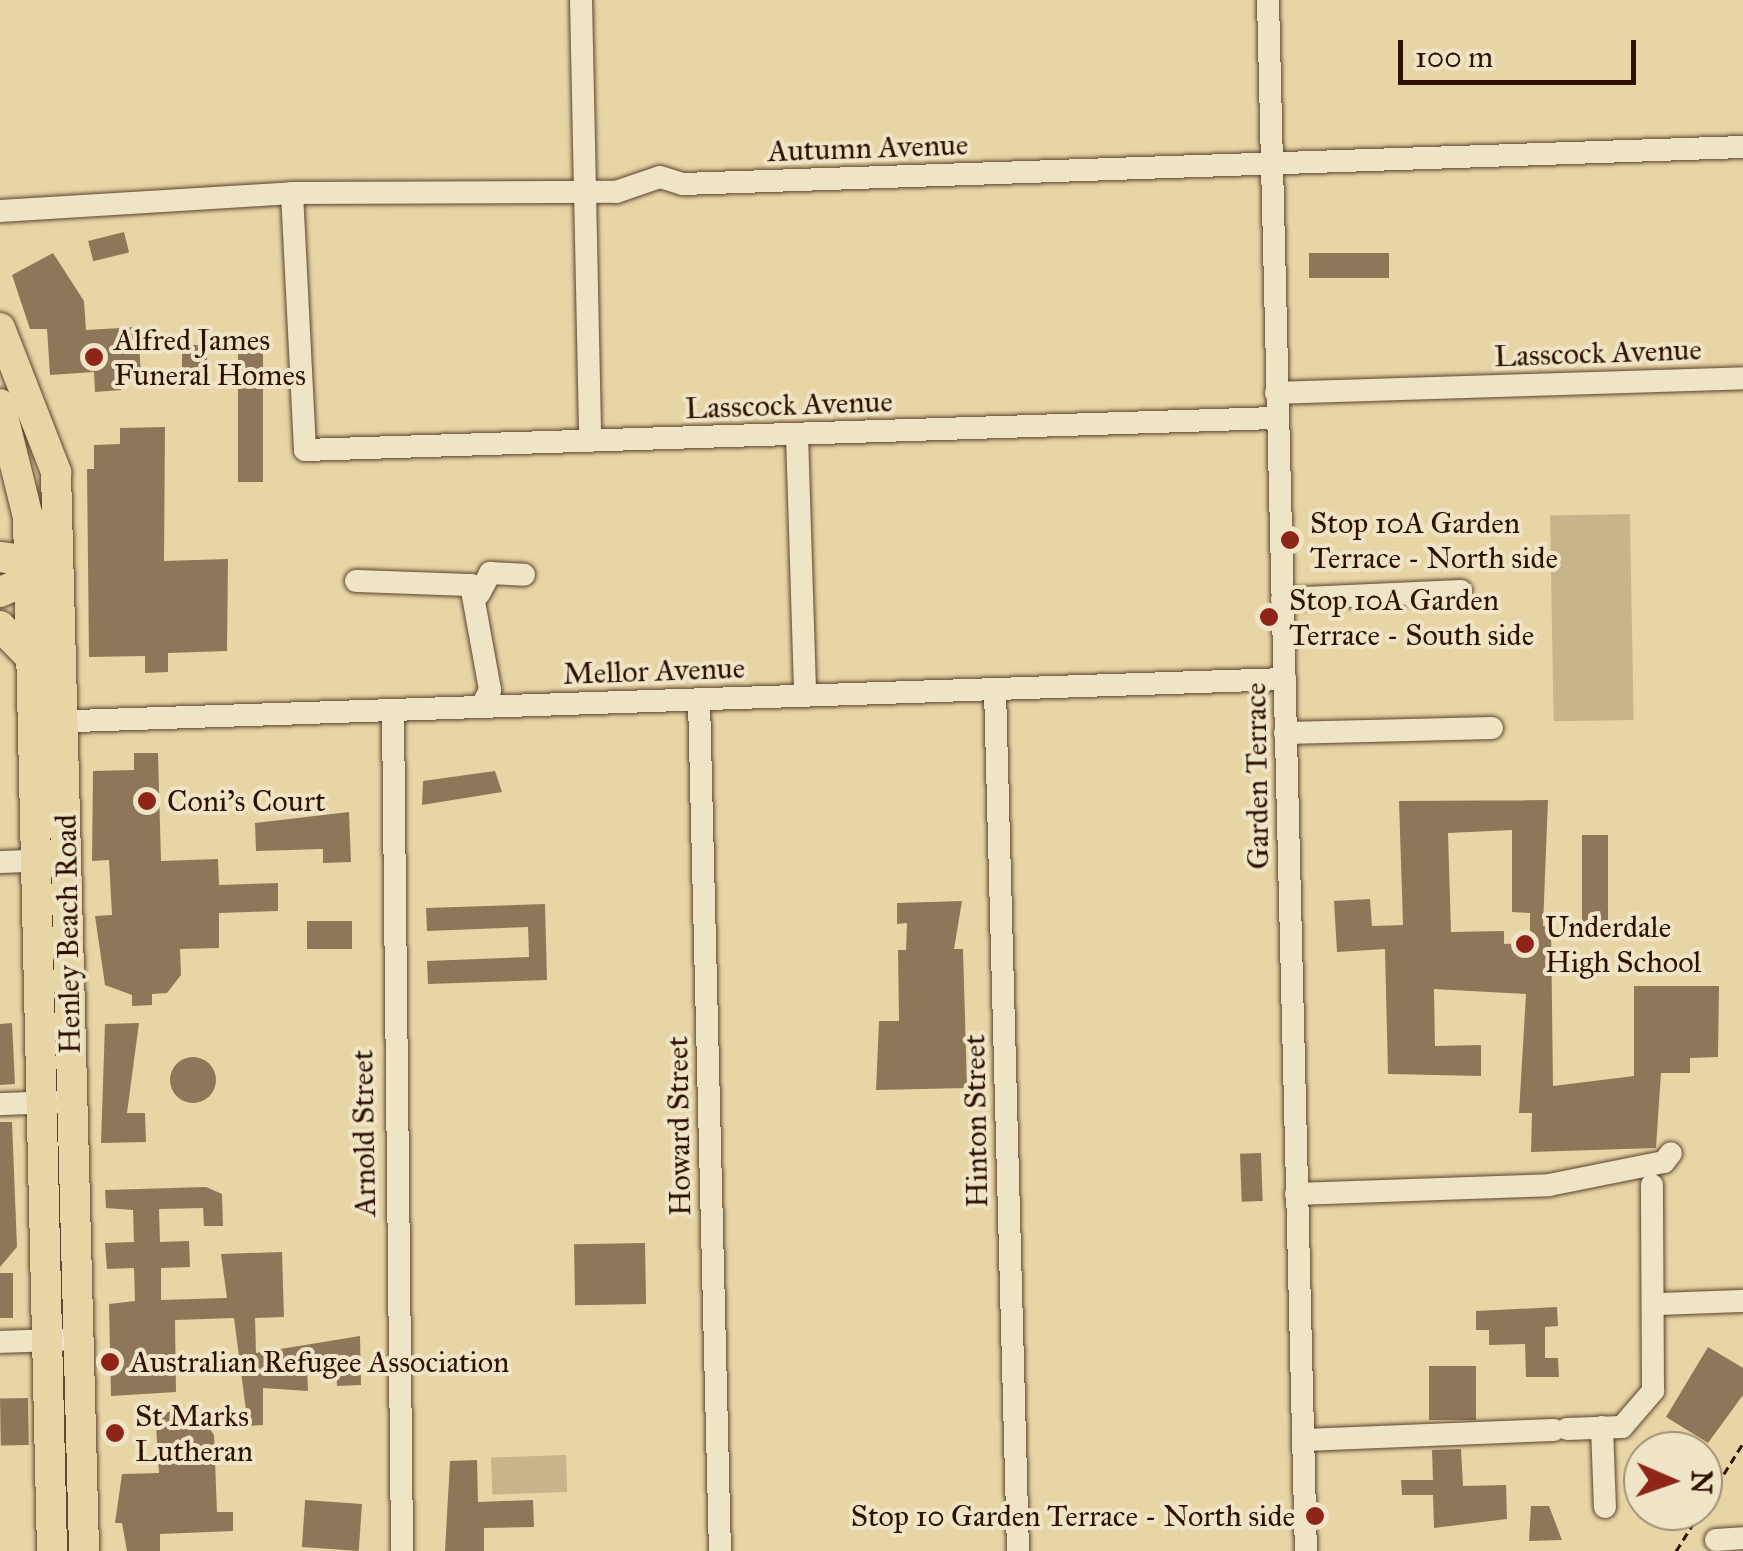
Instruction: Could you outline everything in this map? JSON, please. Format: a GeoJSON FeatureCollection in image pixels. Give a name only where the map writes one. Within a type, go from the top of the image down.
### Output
{"type":"FeatureCollection","features":[{"type":"Feature","properties":{"kind":"main road","name":"Henley Beach Road"},"geometry":{"type":"LineString","coordinates":[[0,328],[53,458],[59,568],[35,860],[52,1551]]}},
{"type":"Feature","properties":{"kind":"main road","name":"Henley Beach Road"},"geometry":{"type":"LineString","coordinates":[[0,406],[24,481],[19,564],[30,657],[47,722],[66,859],[84,1551]]}},
{"type":"Feature","properties":{"kind":"main road"},"geometry":{"type":"LineString","coordinates":[[0,406],[18,511],[0,544]]}},
{"type":"Feature","properties":{"kind":"main road"},"geometry":{"type":"LineString","coordinates":[[0,592],[19,564],[59,568]]}},
{"type":"Feature","properties":{"kind":"main road"},"geometry":{"type":"LineString","coordinates":[[0,626],[30,657]]}},
{"type":"Feature","properties":{"kind":"street"},"geometry":{"type":"LineString","coordinates":[[582,0],[590,441]]}},
{"type":"Feature","properties":{"kind":"street","name":"Garden Terrace"},"geometry":{"type":"LineString","coordinates":[[1268,0],[1306,1551]]}},
{"type":"Feature","properties":{"kind":"street","name":"Autumn Avenue"},"geometry":{"type":"LineString","coordinates":[[0,211],[292,193],[584,188],[616,192],[660,178],[683,184],[1743,148]]}},
{"type":"Feature","properties":{"kind":"street","name":"Lasscock Avenue"},"geometry":{"type":"LineString","coordinates":[[292,193],[305,450],[1276,418]]}},
{"type":"Feature","properties":{"kind":"street","name":"Lasscock Avenue"},"geometry":{"type":"LineString","coordinates":[[1276,393],[1743,378]]}},
{"type":"Feature","properties":{"kind":"street"},"geometry":{"type":"LineString","coordinates":[[798,435],[805,695]]}},
{"type":"Feature","properties":{"kind":"street"},"geometry":{"type":"LineString","coordinates":[[482,706],[490,690],[479,594],[490,573],[524,574]]}},
{"type":"Feature","properties":{"kind":"street"},"geometry":{"type":"LineString","coordinates":[[356,581],[462,581],[479,594]]}},
{"type":"Feature","properties":{"kind":"street"},"geometry":{"type":"LineString","coordinates":[[1282,599],[1461,591]]}},
{"type":"Feature","properties":{"kind":"street","name":"Mellor Avenue"},"geometry":{"type":"LineString","coordinates":[[47,722],[336,716],[368,704],[394,714],[482,706],[1285,679]]}},
{"type":"Feature","properties":{"kind":"street","name":"Hinton Street"},"geometry":{"type":"LineString","coordinates":[[995,690],[1018,1551]]}},
{"type":"Feature","properties":{"kind":"street","name":"Howard Street"},"geometry":{"type":"LineString","coordinates":[[699,700],[720,1551]]}},
{"type":"Feature","properties":{"kind":"street","name":"Arnold Street"},"geometry":{"type":"LineString","coordinates":[[394,714],[402,1551]]}},
{"type":"Feature","properties":{"kind":"street"},"geometry":{"type":"LineString","coordinates":[[1285,732],[1492,728]]}},
{"type":"Feature","properties":{"kind":"street"},"geometry":{"type":"LineString","coordinates":[[0,862],[66,859]]}},
{"type":"Feature","properties":{"kind":"street"},"geometry":{"type":"LineString","coordinates":[[0,1104],[72,1102]]}},
{"type":"Feature","properties":{"kind":"street"},"geometry":{"type":"LineString","coordinates":[[1296,1194],[1549,1184],[1664,1162],[1672,1153]]}},
{"type":"Feature","properties":{"kind":"street"},"geometry":{"type":"LineString","coordinates":[[1303,1440],[1602,1427],[1640,1414],[1653,1391],[1657,1304],[1652,1185]]}},
{"type":"Feature","properties":{"kind":"street"},"geometry":{"type":"LineString","coordinates":[[1657,1304],[1743,1301]]}},
{"type":"Feature","properties":{"kind":"street"},"geometry":{"type":"LineString","coordinates":[[0,1342],[78,1340]]}},
{"type":"Feature","properties":{"kind":"street"},"geometry":{"type":"LineString","coordinates":[[1602,1427],[1605,1507]]}},
{"type":"Feature","properties":{"kind":"street"},"geometry":{"type":"LineString","coordinates":[[1716,1540],[1743,1538]]}},
{"type":"Feature","properties":{"kind":"path"},"geometry":{"type":"LineString","coordinates":[[1723,1475],[1743,1443]]}},
{"type":"Feature","properties":{"kind":"shaded area"},"geometry":{"type":"Polygon","coordinates":[[[1630,514],[1634,720],[1554,721],[1550,515],[1630,514]]]}},
{"type":"Feature","properties":{"kind":"shaded area"},"geometry":{"type":"Polygon","coordinates":[[[566,1455],[567,1492],[492,1495],[491,1458],[566,1455]]]}},
{"type":"Feature","properties":{"kind":"building"},"geometry":{"type":"Polygon","coordinates":[[[124,232],[129,252],[93,261],[88,241],[124,232]]]}},
{"type":"Feature","properties":{"kind":"building"},"geometry":{"type":"Polygon","coordinates":[[[53,253],[84,301],[86,330],[138,327],[141,375],[120,377],[121,390],[95,392],[94,372],[50,375],[47,329],[30,329],[12,275],[53,253]]]}},
{"type":"Feature","properties":{"kind":"building"},"geometry":{"type":"Polygon","coordinates":[[[1309,253],[1389,253],[1389,278],[1309,278],[1309,253]]]}},
{"type":"Feature","properties":{"kind":"building"},"geometry":{"type":"Polygon","coordinates":[[[238,344],[263,344],[263,482],[238,482],[238,344]]]}},
{"type":"Feature","properties":{"kind":"building"},"geometry":{"type":"Polygon","coordinates":[[[182,345],[207,345],[207,374],[182,374],[182,345]]]}},
{"type":"Feature","properties":{"kind":"building"},"geometry":{"type":"Polygon","coordinates":[[[165,427],[164,561],[228,559],[227,651],[168,653],[168,672],[145,673],[145,656],[89,657],[87,469],[94,469],[94,445],[120,444],[120,428],[165,427]]]}},
{"type":"Feature","properties":{"kind":"building"},"geometry":{"type":"Polygon","coordinates":[[[134,753],[158,753],[161,861],[218,859],[219,885],[278,883],[278,911],[219,913],[219,948],[180,949],[181,975],[167,993],[152,994],[152,1005],[132,1006],[132,995],[105,985],[95,916],[112,915],[109,860],[92,861],[93,771],[134,770],[134,753]]]}},
{"type":"Feature","properties":{"kind":"building"},"geometry":{"type":"Polygon","coordinates":[[[495,771],[502,792],[422,805],[423,781],[495,771]]]}},
{"type":"Feature","properties":{"kind":"building"},"geometry":{"type":"Polygon","coordinates":[[[1548,800],[1543,926],[1551,926],[1553,1086],[1634,1076],[1634,986],[1719,986],[1718,1057],[1690,1058],[1690,1073],[1661,1073],[1656,1148],[1531,1152],[1532,1113],[1519,1113],[1526,994],[1434,989],[1435,1046],[1481,1045],[1481,1076],[1388,1074],[1385,949],[1337,952],[1334,901],[1370,899],[1372,926],[1403,925],[1399,801],[1548,800]],[[1512,830],[1448,833],[1451,932],[1504,931],[1504,944],[1530,943],[1530,913],[1512,912],[1512,830]]]}},
{"type":"Feature","properties":{"kind":"building"},"geometry":{"type":"Polygon","coordinates":[[[349,812],[351,862],[323,863],[323,849],[256,851],[255,823],[349,812]]]}},
{"type":"Feature","properties":{"kind":"building"},"geometry":{"type":"Polygon","coordinates":[[[1582,835],[1608,835],[1608,927],[1582,927],[1582,835]]]}},
{"type":"Feature","properties":{"kind":"building"},"geometry":{"type":"Polygon","coordinates":[[[962,901],[954,949],[963,949],[967,1088],[876,1090],[879,1021],[899,1021],[898,950],[906,950],[907,923],[897,924],[897,903],[962,901]]]}},
{"type":"Feature","properties":{"kind":"building"},"geometry":{"type":"Polygon","coordinates":[[[545,904],[547,980],[428,984],[427,961],[529,957],[528,927],[427,931],[426,908],[545,904]]]}},
{"type":"Feature","properties":{"kind":"building"},"geometry":{"type":"Polygon","coordinates":[[[307,921],[352,921],[352,949],[307,949],[307,921]]]}},
{"type":"Feature","properties":{"kind":"building"},"geometry":{"type":"Polygon","coordinates":[[[12,1023],[15,1084],[0,1085],[0,1024],[12,1023]]]}},
{"type":"Feature","properties":{"kind":"building"},"geometry":{"type":"Polygon","coordinates":[[[139,1023],[127,1113],[145,1113],[146,1142],[101,1143],[105,1024],[139,1023]]]}},
{"type":"Feature","properties":{"kind":"building"},"geometry":{"type":"Polygon","coordinates":[[[193,1057],[210,1063],[216,1080],[210,1097],[193,1103],[176,1097],[170,1080],[176,1063],[193,1057]]]}},
{"type":"Feature","properties":{"kind":"building"},"geometry":{"type":"Polygon","coordinates":[[[0,1122],[12,1122],[17,1247],[0,1267],[0,1122]]]}},
{"type":"Feature","properties":{"kind":"building"},"geometry":{"type":"Polygon","coordinates":[[[1261,1153],[1263,1201],[1242,1202],[1240,1154],[1261,1153]]]}},
{"type":"Feature","properties":{"kind":"building"},"geometry":{"type":"Polygon","coordinates":[[[206,1187],[222,1194],[223,1226],[204,1226],[203,1208],[159,1209],[160,1242],[189,1241],[190,1267],[161,1268],[161,1300],[227,1298],[221,1254],[282,1252],[284,1317],[255,1318],[256,1353],[360,1336],[361,1385],[337,1386],[336,1365],[307,1366],[308,1391],[263,1388],[263,1425],[248,1426],[234,1318],[175,1320],[176,1392],[111,1396],[109,1304],[135,1301],[134,1268],[107,1269],[105,1243],[134,1242],[133,1210],[106,1208],[105,1190],[206,1187]]]}},
{"type":"Feature","properties":{"kind":"building"},"geometry":{"type":"Polygon","coordinates":[[[645,1243],[646,1304],[575,1305],[574,1244],[645,1243]]]}},
{"type":"Feature","properties":{"kind":"building"},"geometry":{"type":"Polygon","coordinates":[[[0,1273],[13,1273],[13,1318],[0,1318],[0,1273]]]}},
{"type":"Feature","properties":{"kind":"building"},"geometry":{"type":"Polygon","coordinates":[[[1557,1307],[1558,1326],[1545,1327],[1545,1358],[1558,1358],[1559,1377],[1526,1377],[1525,1344],[1489,1345],[1489,1330],[1476,1330],[1476,1311],[1557,1307]]]}},
{"type":"Feature","properties":{"kind":"building"},"geometry":{"type":"Polygon","coordinates":[[[1708,1347],[1743,1368],[1743,1395],[1717,1431],[1689,1431],[1666,1417],[1708,1347]]]}},
{"type":"Feature","properties":{"kind":"building"},"geometry":{"type":"Polygon","coordinates":[[[1429,1366],[1476,1366],[1476,1420],[1429,1420],[1429,1366]]]}},
{"type":"Feature","properties":{"kind":"building"},"geometry":{"type":"Polygon","coordinates":[[[0,1398],[28,1398],[29,1445],[1,1445],[0,1398]]]}},
{"type":"Feature","properties":{"kind":"building"},"geometry":{"type":"Polygon","coordinates":[[[198,1411],[214,1435],[217,1512],[233,1512],[233,1531],[160,1534],[160,1551],[127,1551],[122,1523],[115,1523],[122,1474],[159,1473],[156,1425],[168,1412],[198,1411]]]}},
{"type":"Feature","properties":{"kind":"building"},"geometry":{"type":"Polygon","coordinates":[[[1461,1449],[1463,1486],[1506,1485],[1507,1519],[1434,1528],[1433,1495],[1402,1495],[1401,1480],[1433,1480],[1432,1450],[1461,1449]]]}},
{"type":"Feature","properties":{"kind":"building"},"geometry":{"type":"Polygon","coordinates":[[[477,1460],[478,1502],[533,1500],[534,1527],[484,1528],[484,1551],[445,1551],[450,1461],[477,1460]]]}},
{"type":"Feature","properties":{"kind":"building"},"geometry":{"type":"Polygon","coordinates":[[[305,1500],[362,1504],[359,1551],[302,1547],[305,1500]]]}},
{"type":"Feature","properties":{"kind":"building"},"geometry":{"type":"Polygon","coordinates":[[[1531,1506],[1549,1506],[1562,1540],[1529,1541],[1531,1506]]]}},
{"type":"Feature","properties":{"kind":"place","name":"Alfred James Funeral Homes"},"geometry":{"type":"Point","coordinates":[94,357]}},
{"type":"Feature","properties":{"kind":"place","name":"Stop 10A Garden Terrace - North side"},"geometry":{"type":"Point","coordinates":[1290,540]}},
{"type":"Feature","properties":{"kind":"place","name":"Stop 10A Garden Terrace - South side"},"geometry":{"type":"Point","coordinates":[1269,617]}},
{"type":"Feature","properties":{"kind":"place","name":"Coni's Court"},"geometry":{"type":"Point","coordinates":[147,801]}},
{"type":"Feature","properties":{"kind":"place","name":"Underdale High School"},"geometry":{"type":"Point","coordinates":[1525,944]}},
{"type":"Feature","properties":{"kind":"place","name":"Australian Refugee Association"},"geometry":{"type":"Point","coordinates":[110,1362]}},
{"type":"Feature","properties":{"kind":"place","name":"St Marks Lutheran"},"geometry":{"type":"Point","coordinates":[115,1433]}},
{"type":"Feature","properties":{"kind":"place","name":"Stop 10 Garden Terrace - North side"},"geometry":{"type":"Point","coordinates":[1315,1516]}}]}
